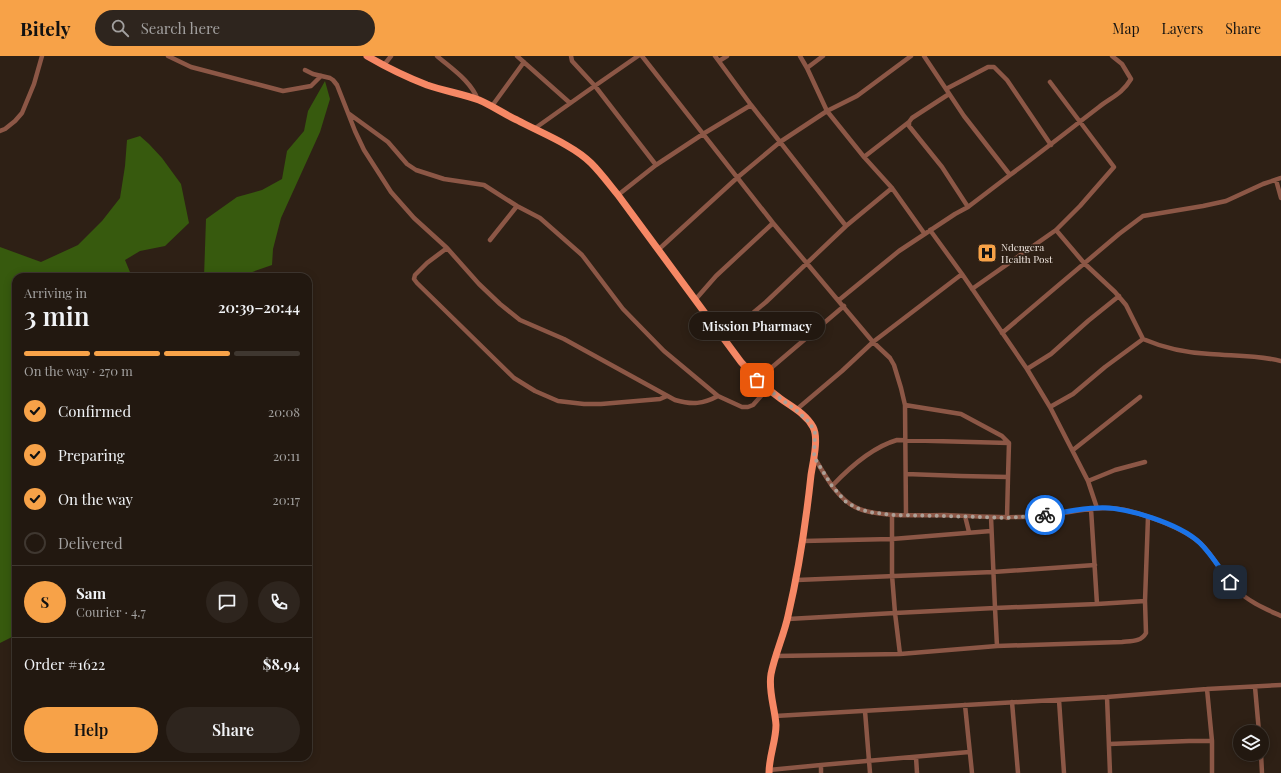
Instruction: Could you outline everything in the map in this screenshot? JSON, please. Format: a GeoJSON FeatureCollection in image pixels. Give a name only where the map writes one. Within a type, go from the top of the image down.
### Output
{"type":"FeatureCollection","features":[{"type":"Feature","properties":{"kind":"main road"},"geometry":{"type":"LineString","coordinates":[[367,56],[398,73],[428,85],[478,100],[492,106],[568,146],[590,162],[618,195],[741,362],[757,380],[807,419],[813,428],[815,439],[814,457],[797,580],[788,619],[771,675],[770,692],[776,727],[770,753],[769,771]]}},
{"type":"Feature","properties":{"kind":"street"},"geometry":{"type":"LineString","coordinates":[[0,131],[15,121],[22,113],[34,84],[42,56]]}},
{"type":"Feature","properties":{"kind":"street"},"geometry":{"type":"LineString","coordinates":[[168,56],[191,67],[283,91],[311,86],[321,76]]}},
{"type":"Feature","properties":{"kind":"street"},"geometry":{"type":"LineString","coordinates":[[384,65],[391,56]]}},
{"type":"Feature","properties":{"kind":"street"},"geometry":{"type":"LineString","coordinates":[[437,56],[470,86],[475,92],[478,100]]}},
{"type":"Feature","properties":{"kind":"street"},"geometry":{"type":"LineString","coordinates":[[517,56],[570,103]]}},
{"type":"Feature","properties":{"kind":"street"},"geometry":{"type":"LineString","coordinates":[[571,56],[572,61],[595,86],[656,165]]}},
{"type":"Feature","properties":{"kind":"street"},"geometry":{"type":"LineString","coordinates":[[534,129],[638,56]]}},
{"type":"Feature","properties":{"kind":"street"},"geometry":{"type":"LineString","coordinates":[[642,56],[773,223],[873,342],[890,358],[894,365],[905,405],[906,515]]}},
{"type":"Feature","properties":{"kind":"street"},"geometry":{"type":"LineString","coordinates":[[715,56],[750,105],[846,226]]}},
{"type":"Feature","properties":{"kind":"street"},"geometry":{"type":"LineString","coordinates":[[719,61],[727,56]]}},
{"type":"Feature","properties":{"kind":"street"},"geometry":{"type":"LineString","coordinates":[[800,56],[827,112],[892,188],[924,233]]}},
{"type":"Feature","properties":{"kind":"street"},"geometry":{"type":"LineString","coordinates":[[807,68],[823,56]]}},
{"type":"Feature","properties":{"kind":"street"},"geometry":{"type":"LineString","coordinates":[[658,250],[738,177],[780,142],[827,112],[857,96],[911,56]]}},
{"type":"Feature","properties":{"kind":"street"},"geometry":{"type":"LineString","coordinates":[[924,56],[964,116],[1010,176]]}},
{"type":"Feature","properties":{"kind":"street"},"geometry":{"type":"LineString","coordinates":[[839,300],[899,251],[924,233],[968,207],[1125,88],[1131,79],[1122,64],[1112,56]]}},
{"type":"Feature","properties":{"kind":"street"},"geometry":{"type":"LineString","coordinates":[[492,106],[524,62]]}},
{"type":"Feature","properties":{"kind":"street"},"geometry":{"type":"LineString","coordinates":[[946,89],[988,67],[994,67],[1007,80],[1051,145]]}},
{"type":"Feature","properties":{"kind":"street"},"geometry":{"type":"LineString","coordinates":[[305,70],[330,78],[337,85],[364,150],[391,192],[414,218],[447,248],[479,284],[520,320],[564,339],[675,400],[686,403],[707,401],[718,396]]}},
{"type":"Feature","properties":{"kind":"street"},"geometry":{"type":"LineString","coordinates":[[972,289],[1056,230],[1080,206],[1114,167],[1050,82]]}},
{"type":"Feature","properties":{"kind":"street"},"geometry":{"type":"LineString","coordinates":[[864,157],[909,122],[912,118],[949,94]]}},
{"type":"Feature","properties":{"kind":"street"},"geometry":{"type":"LineString","coordinates":[[618,195],[656,165],[750,105]]}},
{"type":"Feature","properties":{"kind":"street"},"geometry":{"type":"LineString","coordinates":[[348,113],[388,142],[407,164],[416,170],[444,179],[484,185],[517,206],[540,218],[582,255],[623,309],[664,351],[718,396],[742,407],[748,407],[753,405],[768,388]]}},
{"type":"Feature","properties":{"kind":"street"},"geometry":{"type":"LineString","coordinates":[[909,122],[909,126],[942,167],[968,207]]}},
{"type":"Feature","properties":{"kind":"street"},"geometry":{"type":"LineString","coordinates":[[1002,333],[1084,263],[1143,216],[1226,201],[1281,178]]}},
{"type":"Feature","properties":{"kind":"street"},"geometry":{"type":"LineString","coordinates":[[1276,180],[1281,198]]}},
{"type":"Feature","properties":{"kind":"street"},"geometry":{"type":"LineString","coordinates":[[724,338],[766,302],[846,226],[892,188]]}},
{"type":"Feature","properties":{"kind":"street"},"geometry":{"type":"LineString","coordinates":[[490,240],[517,206]]}},
{"type":"Feature","properties":{"kind":"street"},"geometry":{"type":"LineString","coordinates":[[695,300],[716,276],[773,223]]}},
{"type":"Feature","properties":{"kind":"street"},"geometry":{"type":"LineString","coordinates":[[930,230],[1027,369],[1050,407],[1088,481],[1096,508]]}},
{"type":"Feature","properties":{"kind":"street"},"geometry":{"type":"LineString","coordinates":[[1056,230],[1084,263],[1119,296],[1126,305],[1143,339],[1159,345],[1201,354],[1251,356],[1281,361]]}},
{"type":"Feature","properties":{"kind":"street"},"geometry":{"type":"LineString","coordinates":[[447,248],[414,275],[414,279],[514,378],[535,391],[558,401],[596,404],[660,399],[667,396]]}},
{"type":"Feature","properties":{"kind":"street"},"geometry":{"type":"LineString","coordinates":[[796,410],[842,371],[873,342],[962,274]]}},
{"type":"Feature","properties":{"kind":"street"},"geometry":{"type":"LineString","coordinates":[[1027,369],[1051,354],[1119,296]]}},
{"type":"Feature","properties":{"kind":"street"},"geometry":{"type":"LineString","coordinates":[[757,380],[844,306]]}},
{"type":"Feature","properties":{"kind":"street"},"geometry":{"type":"LineString","coordinates":[[1050,407],[1073,394],[1105,367],[1143,339]]}},
{"type":"Feature","properties":{"kind":"street"},"geometry":{"type":"LineString","coordinates":[[1073,450],[1140,397]]}},
{"type":"Feature","properties":{"kind":"street"},"geometry":{"type":"LineString","coordinates":[[905,405],[961,414],[1002,436],[1009,443],[1007,518]]}},
{"type":"Feature","properties":{"kind":"street"},"geometry":{"type":"LineString","coordinates":[[832,486],[848,469],[875,450],[891,442],[906,440],[1009,443]]}},
{"type":"Feature","properties":{"kind":"street"},"geometry":{"type":"LineString","coordinates":[[814,457],[832,486],[846,502],[869,512],[892,515],[1007,518],[1040,516],[1096,508],[1126,510],[1148,517],[1179,529],[1199,542],[1214,559],[1236,590],[1252,602],[1281,616]]}},
{"type":"Feature","properties":{"kind":"street"},"geometry":{"type":"LineString","coordinates":[[1088,481],[1116,470],[1145,462]]}},
{"type":"Feature","properties":{"kind":"street"},"geometry":{"type":"LineString","coordinates":[[906,474],[1008,476]]}},
{"type":"Feature","properties":{"kind":"street"},"geometry":{"type":"LineString","coordinates":[[1091,509],[1097,604]]}},
{"type":"Feature","properties":{"kind":"street"},"geometry":{"type":"LineString","coordinates":[[892,515],[892,576],[900,654]]}},
{"type":"Feature","properties":{"kind":"street"},"geometry":{"type":"LineString","coordinates":[[965,516],[969,532]]}},
{"type":"Feature","properties":{"kind":"street"},"geometry":{"type":"LineString","coordinates":[[991,517],[997,646]]}},
{"type":"Feature","properties":{"kind":"street"},"geometry":{"type":"LineString","coordinates":[[776,656],[900,654],[997,646],[1122,642],[1139,640],[1146,633],[1145,601],[1148,517]]}},
{"type":"Feature","properties":{"kind":"street"},"geometry":{"type":"LineString","coordinates":[[803,541],[892,539],[991,531]]}},
{"type":"Feature","properties":{"kind":"street"},"geometry":{"type":"LineString","coordinates":[[797,580],[993,572],[1095,565]]}},
{"type":"Feature","properties":{"kind":"street"},"geometry":{"type":"LineString","coordinates":[[788,619],[1145,601]]}},
{"type":"Feature","properties":{"kind":"street"},"geometry":{"type":"LineString","coordinates":[[775,716],[1059,700],[1281,685]]}},
{"type":"Feature","properties":{"kind":"street"},"geometry":{"type":"LineString","coordinates":[[1255,687],[1258,725]]}},
{"type":"Feature","properties":{"kind":"street"},"geometry":{"type":"LineString","coordinates":[[1207,689],[1212,741],[1212,773]]}},
{"type":"Feature","properties":{"kind":"street"},"geometry":{"type":"LineString","coordinates":[[1107,697],[1110,773]]}},
{"type":"Feature","properties":{"kind":"street"},"geometry":{"type":"LineString","coordinates":[[1059,700],[1064,773]]}},
{"type":"Feature","properties":{"kind":"street"},"geometry":{"type":"LineString","coordinates":[[1012,702],[1018,773]]}},
{"type":"Feature","properties":{"kind":"street"},"geometry":{"type":"LineString","coordinates":[[965,705],[972,773]]}},
{"type":"Feature","properties":{"kind":"street"},"geometry":{"type":"LineString","coordinates":[[865,711],[870,773]]}},
{"type":"Feature","properties":{"kind":"street"},"geometry":{"type":"LineString","coordinates":[[1109,744],[1212,741]]}},
{"type":"Feature","properties":{"kind":"street"},"geometry":{"type":"LineString","coordinates":[[769,771],[969,752]]}},
{"type":"Feature","properties":{"kind":"street"},"geometry":{"type":"LineString","coordinates":[[916,757],[917,773]]}},
{"type":"Feature","properties":{"kind":"street"},"geometry":{"type":"LineString","coordinates":[[1261,761],[1262,773]]}},
{"type":"Feature","properties":{"kind":"street"},"geometry":{"type":"LineString","coordinates":[[820,765],[821,773]]}},
{"type":"Feature","properties":{"kind":"green space"},"geometry":{"type":"Polygon","coordinates":[[[325,81],[330,99],[320,132],[281,218],[273,249],[272,265],[249,273],[204,273],[206,219],[237,197],[262,190],[282,179],[287,151],[304,131],[308,111],[325,81]]]}},
{"type":"Feature","properties":{"kind":"green space"},"geometry":{"type":"Polygon","coordinates":[[[140,136],[162,158],[181,184],[189,223],[165,246],[140,251],[125,260],[130,273],[12,273],[12,637],[0,643],[0,247],[41,262],[78,245],[102,221],[120,198],[127,140],[140,136]]]}},
{"type":"Feature","properties":{"kind":"way so far"},"geometry":{"type":"LineString","coordinates":[[757,380],[807,419],[815,433],[814,457],[832,486],[846,502],[857,508],[869,512],[892,515],[1007,518],[1045,515]]}},
{"type":"Feature","properties":{"kind":"place","name":"Ndengera Health Post"},"geometry":{"type":"Point","coordinates":[987,253]}},
{"type":"Feature","properties":{"kind":"place","name":"Mission Pharmacy"},"geometry":{"type":"Point","coordinates":[757,380]}},
{"type":"Feature","properties":{"kind":"route"},"geometry":{"type":"LineString","coordinates":[[1045,515],[1096,508],[1111,508],[1126,510],[1148,517],[1179,529],[1199,542],[1214,559],[1230,582]]}}]}
